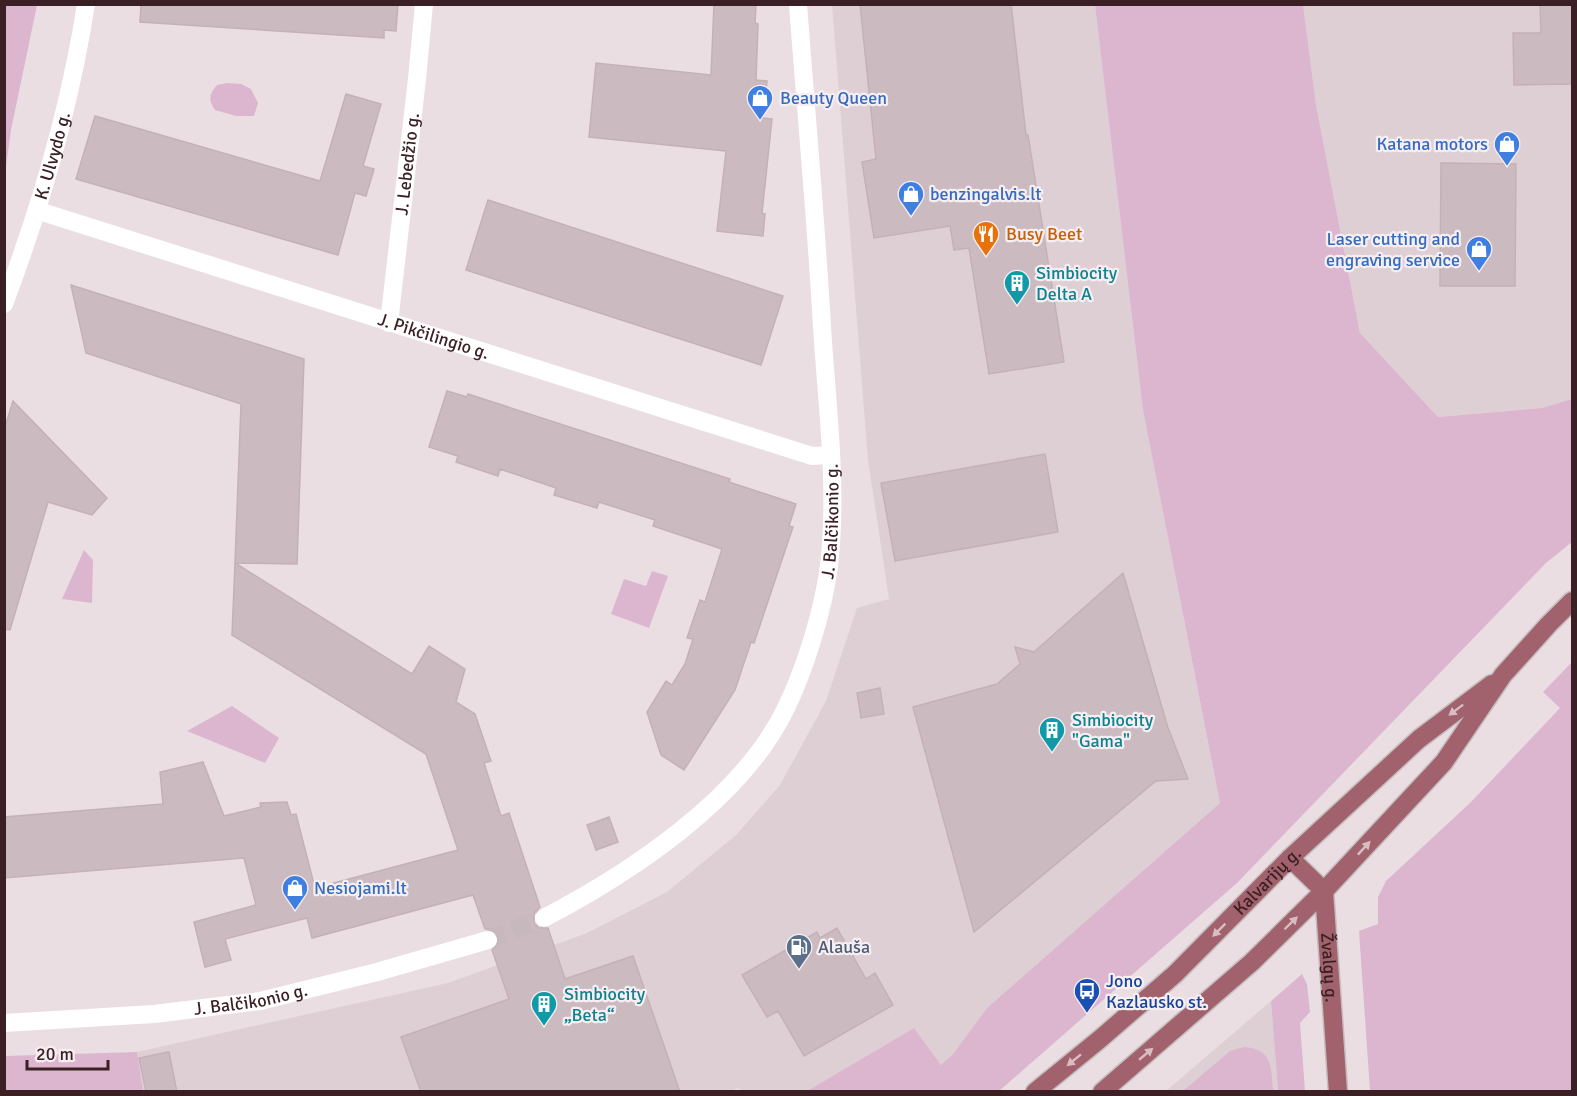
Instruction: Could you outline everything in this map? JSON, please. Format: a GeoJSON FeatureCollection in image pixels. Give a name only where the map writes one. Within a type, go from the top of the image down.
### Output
{"type":"FeatureCollection","features":[{"type":"Feature","properties":{"kind":"main road","name":"Kalvarijų g."},"geometry":{"type":"LineString","coordinates":[[1102,1092],[1252,962],[1324,891],[1444,762],[1503,675],[1572,601]]}},
{"type":"Feature","properties":{"kind":"main road","name":"Kalvarijų g."},"geometry":{"type":"LineString","coordinates":[[1035,1092],[1100,1040],[1175,974],[1290,858],[1419,739],[1503,675]]}},
{"type":"Feature","properties":{"kind":"main road"},"geometry":{"type":"LineString","coordinates":[[1290,858],[1324,891]]}},
{"type":"Feature","properties":{"kind":"main road","name":"Žvalgų g."},"geometry":{"type":"LineString","coordinates":[[1324,891],[1338,1092]]}},
{"type":"Feature","properties":{"kind":"street","name":"K. Ulvydo g."},"geometry":{"type":"LineString","coordinates":[[4,304],[39,211],[76,64],[86,4]]}},
{"type":"Feature","properties":{"kind":"street","name":"J. Lebedžio g."},"geometry":{"type":"LineString","coordinates":[[389,323],[424,4]]}},
{"type":"Feature","properties":{"kind":"street","name":"J. Balčikonio g."},"geometry":{"type":"LineString","coordinates":[[544,918],[589,894],[623,872],[691,821],[746,770],[785,712],[821,608],[829,565],[832,504],[831,455],[798,4]]}},
{"type":"Feature","properties":{"kind":"street","name":"J. Pikčilingio g."},"geometry":{"type":"LineString","coordinates":[[39,211],[812,456],[831,455]]}},
{"type":"Feature","properties":{"kind":"street","name":"J. Balčikonio g."},"geometry":{"type":"LineString","coordinates":[[4,1023],[154,1014],[260,1001],[351,979],[488,940]]}},
{"type":"Feature","properties":{"kind":"shaded area"},"geometry":{"type":"Polygon","coordinates":[[[5,4],[37,5],[11,130],[5,174],[5,4]]]}},
{"type":"Feature","properties":{"kind":"shaded area"},"geometry":{"type":"Polygon","coordinates":[[[832,5],[1095,5],[1143,410],[1220,803],[987,1008],[953,1054],[941,1065],[914,1028],[807,1091],[742,1091],[738,1088],[728,1092],[143,1092],[137,1052],[448,983],[587,933],[667,892],[736,835],[780,785],[826,701],[857,608],[889,599],[868,460],[832,5]]]}},
{"type":"Feature","properties":{"kind":"shaded area"},"geometry":{"type":"Polygon","coordinates":[[[1095,5],[1303,5],[1316,105],[1360,333],[1438,417],[1542,408],[1572,399],[1572,542],[1546,563],[1237,883],[999,1091],[807,1091],[914,1028],[941,1065],[953,1054],[987,1008],[1220,803],[1143,410],[1095,5]]]}},
{"type":"Feature","properties":{"kind":"shaded area"},"geometry":{"type":"Polygon","coordinates":[[[1303,5],[1572,5],[1572,399],[1542,408],[1438,417],[1360,333],[1316,105],[1303,5]]]}},
{"type":"Feature","properties":{"kind":"shaded area"},"geometry":{"type":"Polygon","coordinates":[[[241,84],[251,89],[258,103],[254,116],[236,116],[215,110],[210,100],[212,91],[217,85],[241,84]]]}},
{"type":"Feature","properties":{"kind":"shaded area"},"geometry":{"type":"Polygon","coordinates":[[[84,550],[93,560],[92,603],[62,599],[84,550]]]}},
{"type":"Feature","properties":{"kind":"shaded area"},"geometry":{"type":"Polygon","coordinates":[[[652,571],[668,576],[649,628],[611,614],[624,579],[646,586],[652,571]]]}},
{"type":"Feature","properties":{"kind":"shaded area"},"geometry":{"type":"Polygon","coordinates":[[[1572,662],[1572,1091],[1370,1091],[1359,931],[1378,924],[1378,897],[1386,881],[1470,803],[1560,708],[1543,692],[1572,662]]]}},
{"type":"Feature","properties":{"kind":"shaded area"},"geometry":{"type":"Polygon","coordinates":[[[232,706],[279,738],[265,763],[187,731],[232,706]]]}},
{"type":"Feature","properties":{"kind":"shaded area"},"geometry":{"type":"Polygon","coordinates":[[[1302,974],[1307,984],[1310,1012],[1300,1023],[1305,1091],[1278,1091],[1271,1001],[1302,974]]]}},
{"type":"Feature","properties":{"kind":"shaded area"},"geometry":{"type":"Polygon","coordinates":[[[1271,1001],[1278,1091],[1166,1091],[1271,1001]]]}},
{"type":"Feature","properties":{"kind":"shaded area"},"geometry":{"type":"Polygon","coordinates":[[[1244,1047],[1260,1051],[1269,1061],[1273,1091],[1183,1091],[1230,1051],[1244,1047]]]}},
{"type":"Feature","properties":{"kind":"shaded area"},"geometry":{"type":"Polygon","coordinates":[[[137,1052],[143,1091],[5,1091],[5,1056],[137,1052]]]}},
{"type":"Feature","properties":{"kind":"building"},"geometry":{"type":"Polygon","coordinates":[[[141,4],[398,4],[396,31],[384,30],[384,38],[140,22],[141,4]]]}},
{"type":"Feature","properties":{"kind":"building"},"geometry":{"type":"Polygon","coordinates":[[[714,4],[756,4],[755,23],[758,24],[756,80],[767,81],[763,118],[772,119],[762,213],[765,214],[763,236],[717,231],[726,151],[589,137],[596,63],[711,75],[714,4]]]}},
{"type":"Feature","properties":{"kind":"building"},"geometry":{"type":"Polygon","coordinates":[[[860,4],[1011,4],[1026,135],[1028,135],[1064,362],[989,374],[969,248],[954,250],[950,226],[874,238],[862,162],[876,159],[860,4]]]}},
{"type":"Feature","properties":{"kind":"building"},"geometry":{"type":"Polygon","coordinates":[[[1540,4],[1572,4],[1572,84],[1514,85],[1513,33],[1541,33],[1540,4]]]}},
{"type":"Feature","properties":{"kind":"building"},"geometry":{"type":"Polygon","coordinates":[[[346,94],[381,104],[363,166],[374,169],[366,196],[355,193],[338,255],[76,179],[95,116],[320,181],[346,94]]]}},
{"type":"Feature","properties":{"kind":"building"},"geometry":{"type":"Polygon","coordinates":[[[1441,163],[1516,164],[1515,286],[1440,286],[1441,163]]]}},
{"type":"Feature","properties":{"kind":"building"},"geometry":{"type":"Polygon","coordinates":[[[488,200],[783,296],[761,365],[466,270],[488,200]]]}},
{"type":"Feature","properties":{"kind":"building"},"geometry":{"type":"Polygon","coordinates":[[[71,285],[304,359],[297,564],[235,563],[241,404],[86,353],[71,285]]]}},
{"type":"Feature","properties":{"kind":"building"},"geometry":{"type":"Polygon","coordinates":[[[447,391],[467,397],[468,394],[730,479],[729,482],[796,504],[789,526],[793,527],[754,643],[751,642],[735,690],[684,770],[661,755],[647,712],[666,681],[672,685],[685,664],[693,639],[687,638],[700,600],[705,602],[722,549],[653,526],[655,520],[599,502],[597,508],[554,495],[556,488],[500,469],[498,476],[456,462],[458,456],[429,447],[447,391]]]}},
{"type":"Feature","properties":{"kind":"building"},"geometry":{"type":"Polygon","coordinates":[[[13,401],[107,498],[92,515],[48,502],[10,630],[4,629],[4,430],[13,401]]]}},
{"type":"Feature","properties":{"kind":"building"},"geometry":{"type":"Polygon","coordinates":[[[1045,454],[1058,532],[895,561],[881,483],[1045,454]]]}},
{"type":"Feature","properties":{"kind":"building"},"geometry":{"type":"Polygon","coordinates":[[[235,563],[412,674],[429,646],[465,669],[456,702],[475,714],[491,761],[484,763],[501,816],[509,813],[540,907],[534,913],[534,923],[539,928],[548,928],[565,979],[633,956],[680,1092],[421,1092],[401,1037],[509,999],[492,950],[499,943],[499,936],[491,929],[485,929],[473,895],[312,938],[307,918],[225,939],[231,960],[205,967],[194,922],[256,905],[244,858],[4,878],[4,817],[163,804],[160,772],[203,762],[224,816],[261,807],[260,803],[287,802],[291,815],[296,814],[315,888],[458,850],[426,754],[232,635],[235,563]]]}},
{"type":"Feature","properties":{"kind":"building","name":"Simbiocity \"Gama\""},"geometry":{"type":"Polygon","coordinates":[[[1123,573],[1168,728],[1188,779],[1156,781],[974,932],[913,707],[997,684],[1020,664],[1015,647],[1034,652],[1123,573]]]}},
{"type":"Feature","properties":{"kind":"building"},"geometry":{"type":"Polygon","coordinates":[[[880,688],[884,714],[861,718],[857,693],[880,688]]]}},
{"type":"Feature","properties":{"kind":"building"},"geometry":{"type":"Polygon","coordinates":[[[609,817],[618,842],[596,850],[587,825],[609,817]]]}},
{"type":"Feature","properties":{"kind":"building"},"geometry":{"type":"Polygon","coordinates":[[[837,928],[866,979],[875,973],[893,1005],[804,1056],[778,1011],[767,1017],[742,975],[817,932],[820,938],[837,928]]]}},
{"type":"Feature","properties":{"kind":"building"},"geometry":{"type":"Polygon","coordinates":[[[169,1052],[177,1092],[146,1092],[139,1058],[169,1052]]]}},
{"type":"Feature","properties":{"kind":"tunnel"},"geometry":{"type":"LineString","coordinates":[[488,940],[544,918]]}},
{"type":"Feature","properties":{"kind":"place","name":"Beauty Queen"},"geometry":{"type":"Point","coordinates":[760,121]}},
{"type":"Feature","properties":{"kind":"place","name":"Katana motors"},"geometry":{"type":"Point","coordinates":[1507,167]}},
{"type":"Feature","properties":{"kind":"place","name":"benzingalvis.lt"},"geometry":{"type":"Point","coordinates":[911,217]}},
{"type":"Feature","properties":{"kind":"place","name":"Busy Beet"},"geometry":{"type":"Point","coordinates":[986,257]}},
{"type":"Feature","properties":{"kind":"place","name":"Laser cutting and engraving service"},"geometry":{"type":"Point","coordinates":[1479,272]}},
{"type":"Feature","properties":{"kind":"place","name":"Simbiocity Delta A"},"geometry":{"type":"Point","coordinates":[1017,306]}},
{"type":"Feature","properties":{"kind":"place","name":"Simbiocity \"Gama\""},"geometry":{"type":"Point","coordinates":[1052,753]}},
{"type":"Feature","properties":{"kind":"place","name":"Nesiojami.lt"},"geometry":{"type":"Point","coordinates":[295,911]}},
{"type":"Feature","properties":{"kind":"place","name":"Alauša"},"geometry":{"type":"Point","coordinates":[799,970]}},
{"type":"Feature","properties":{"kind":"place","name":"Jono Kazlausko st."},"geometry":{"type":"Point","coordinates":[1087,1014]}},
{"type":"Feature","properties":{"kind":"place","name":"Simbiocity „Beta“"},"geometry":{"type":"Point","coordinates":[544,1027]}}]}
